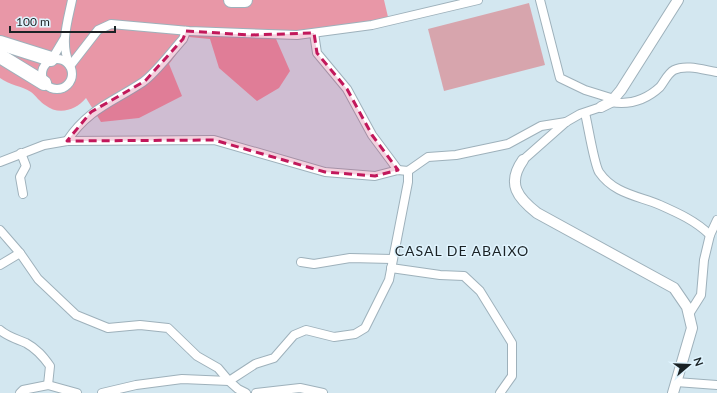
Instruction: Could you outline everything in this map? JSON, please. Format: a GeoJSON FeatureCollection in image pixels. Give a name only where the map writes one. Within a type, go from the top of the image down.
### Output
{"type":"FeatureCollection","features":[{"type":"Feature","properties":{"kind":"highway"},"geometry":{"type":"LineString","coordinates":[[231,0],[245,0]]}},
{"type":"Feature","properties":{"kind":"highway"},"geometry":{"type":"LineString","coordinates":[[0,43],[51,59]]}},
{"type":"Feature","properties":{"kind":"highway"},"geometry":{"type":"LineString","coordinates":[[0,56],[44,83]]}},
{"type":"Feature","properties":{"kind":"street"},"geometry":{"type":"LineString","coordinates":[[65,36],[51,59],[42,69],[41,74],[44,83],[53,89],[63,88],[71,81],[72,71],[66,55],[65,36],[72,0]]}},
{"type":"Feature","properties":{"kind":"street"},"geometry":{"type":"LineString","coordinates":[[70,65],[98,30],[111,24],[251,35],[297,35],[372,25],[478,0]]}},
{"type":"Feature","properties":{"kind":"street"},"geometry":{"type":"LineString","coordinates":[[540,0],[560,78],[585,90],[624,104],[637,101],[659,87],[673,70],[686,67],[717,72]]}},
{"type":"Feature","properties":{"kind":"street"},"geometry":{"type":"LineString","coordinates":[[673,393],[692,328],[687,307],[674,288],[537,213],[521,200],[516,192],[515,182],[516,173],[523,160],[566,122],[601,107],[612,100],[621,90],[678,0]]}},
{"type":"Feature","properties":{"kind":"street"},"geometry":{"type":"LineString","coordinates":[[67,141],[73,131],[91,112],[145,81],[183,40],[186,31]]}},
{"type":"Feature","properties":{"kind":"street"},"geometry":{"type":"LineString","coordinates":[[314,33],[317,53],[347,89],[372,135],[398,170]]}},
{"type":"Feature","properties":{"kind":"street"},"geometry":{"type":"LineString","coordinates":[[51,59],[61,59],[70,65]]}},
{"type":"Feature","properties":{"kind":"street"},"geometry":{"type":"LineString","coordinates":[[585,113],[599,172],[604,177],[625,193],[659,204],[699,224],[710,235]]}},
{"type":"Feature","properties":{"kind":"street"},"geometry":{"type":"LineString","coordinates":[[0,162],[44,145],[67,141],[214,140],[325,172],[375,176],[398,170],[408,171],[428,157],[456,155],[508,144],[541,126],[566,122]]}},
{"type":"Feature","properties":{"kind":"street"},"geometry":{"type":"LineString","coordinates":[[21,153],[26,166],[20,177],[23,194]]}},
{"type":"Feature","properties":{"kind":"street"},"geometry":{"type":"LineString","coordinates":[[102,393],[182,379],[229,381],[255,364],[274,358],[294,335],[300,332],[306,330],[334,337],[354,334],[365,328],[389,280],[408,182],[408,171]]}},
{"type":"Feature","properties":{"kind":"street"},"geometry":{"type":"LineString","coordinates":[[689,314],[701,295],[704,260],[710,235],[717,220]]}},
{"type":"Feature","properties":{"kind":"street"},"geometry":{"type":"LineString","coordinates":[[0,230],[20,253],[38,279],[76,315],[108,328],[140,325],[168,328],[197,356],[218,368],[229,381],[238,389],[246,393]]}},
{"type":"Feature","properties":{"kind":"street"},"geometry":{"type":"LineString","coordinates":[[0,265],[20,253]]}},
{"type":"Feature","properties":{"kind":"street"},"geometry":{"type":"LineString","coordinates":[[301,262],[314,264],[350,258],[392,259]]}},
{"type":"Feature","properties":{"kind":"street"},"geometry":{"type":"LineString","coordinates":[[391,268],[440,275],[464,276],[480,292],[512,343],[512,376],[500,393]]}},
{"type":"Feature","properties":{"kind":"street"},"geometry":{"type":"LineString","coordinates":[[0,330],[7,336],[27,344],[42,354],[50,366],[48,385]]}},
{"type":"Feature","properties":{"kind":"street"},"geometry":{"type":"LineString","coordinates":[[676,382],[717,386]]}},
{"type":"Feature","properties":{"kind":"street"},"geometry":{"type":"LineString","coordinates":[[20,393],[23,390],[48,385],[78,393]]}},
{"type":"Feature","properties":{"kind":"street"},"geometry":{"type":"LineString","coordinates":[[256,393],[300,388],[323,393]]}},
{"type":"Feature","properties":{"kind":"highlighted area"},"geometry":{"type":"Polygon","coordinates":[[[186,31],[251,35],[314,33],[317,53],[347,89],[372,135],[398,170],[375,176],[325,172],[214,140],[67,141],[91,112],[145,81],[183,39],[186,31]]]}},
{"type":"Feature","properties":{"kind":"shaded area"},"geometry":{"type":"Polygon","coordinates":[[[0,0],[384,0],[388,17],[331,29],[273,32],[290,71],[279,88],[257,101],[219,68],[210,39],[189,37],[169,64],[182,96],[139,118],[101,122],[86,98],[77,106],[67,110],[56,110],[43,104],[31,92],[24,88],[0,78],[0,0]]]}},
{"type":"Feature","properties":{"kind":"shaded area"},"geometry":{"type":"Polygon","coordinates":[[[529,3],[545,65],[444,91],[428,29],[529,3]]]}},
{"type":"Feature","properties":{"kind":"district","name":"CASAL DE ABAIXO"},"geometry":{"type":"Point","coordinates":[462,251]}}]}
